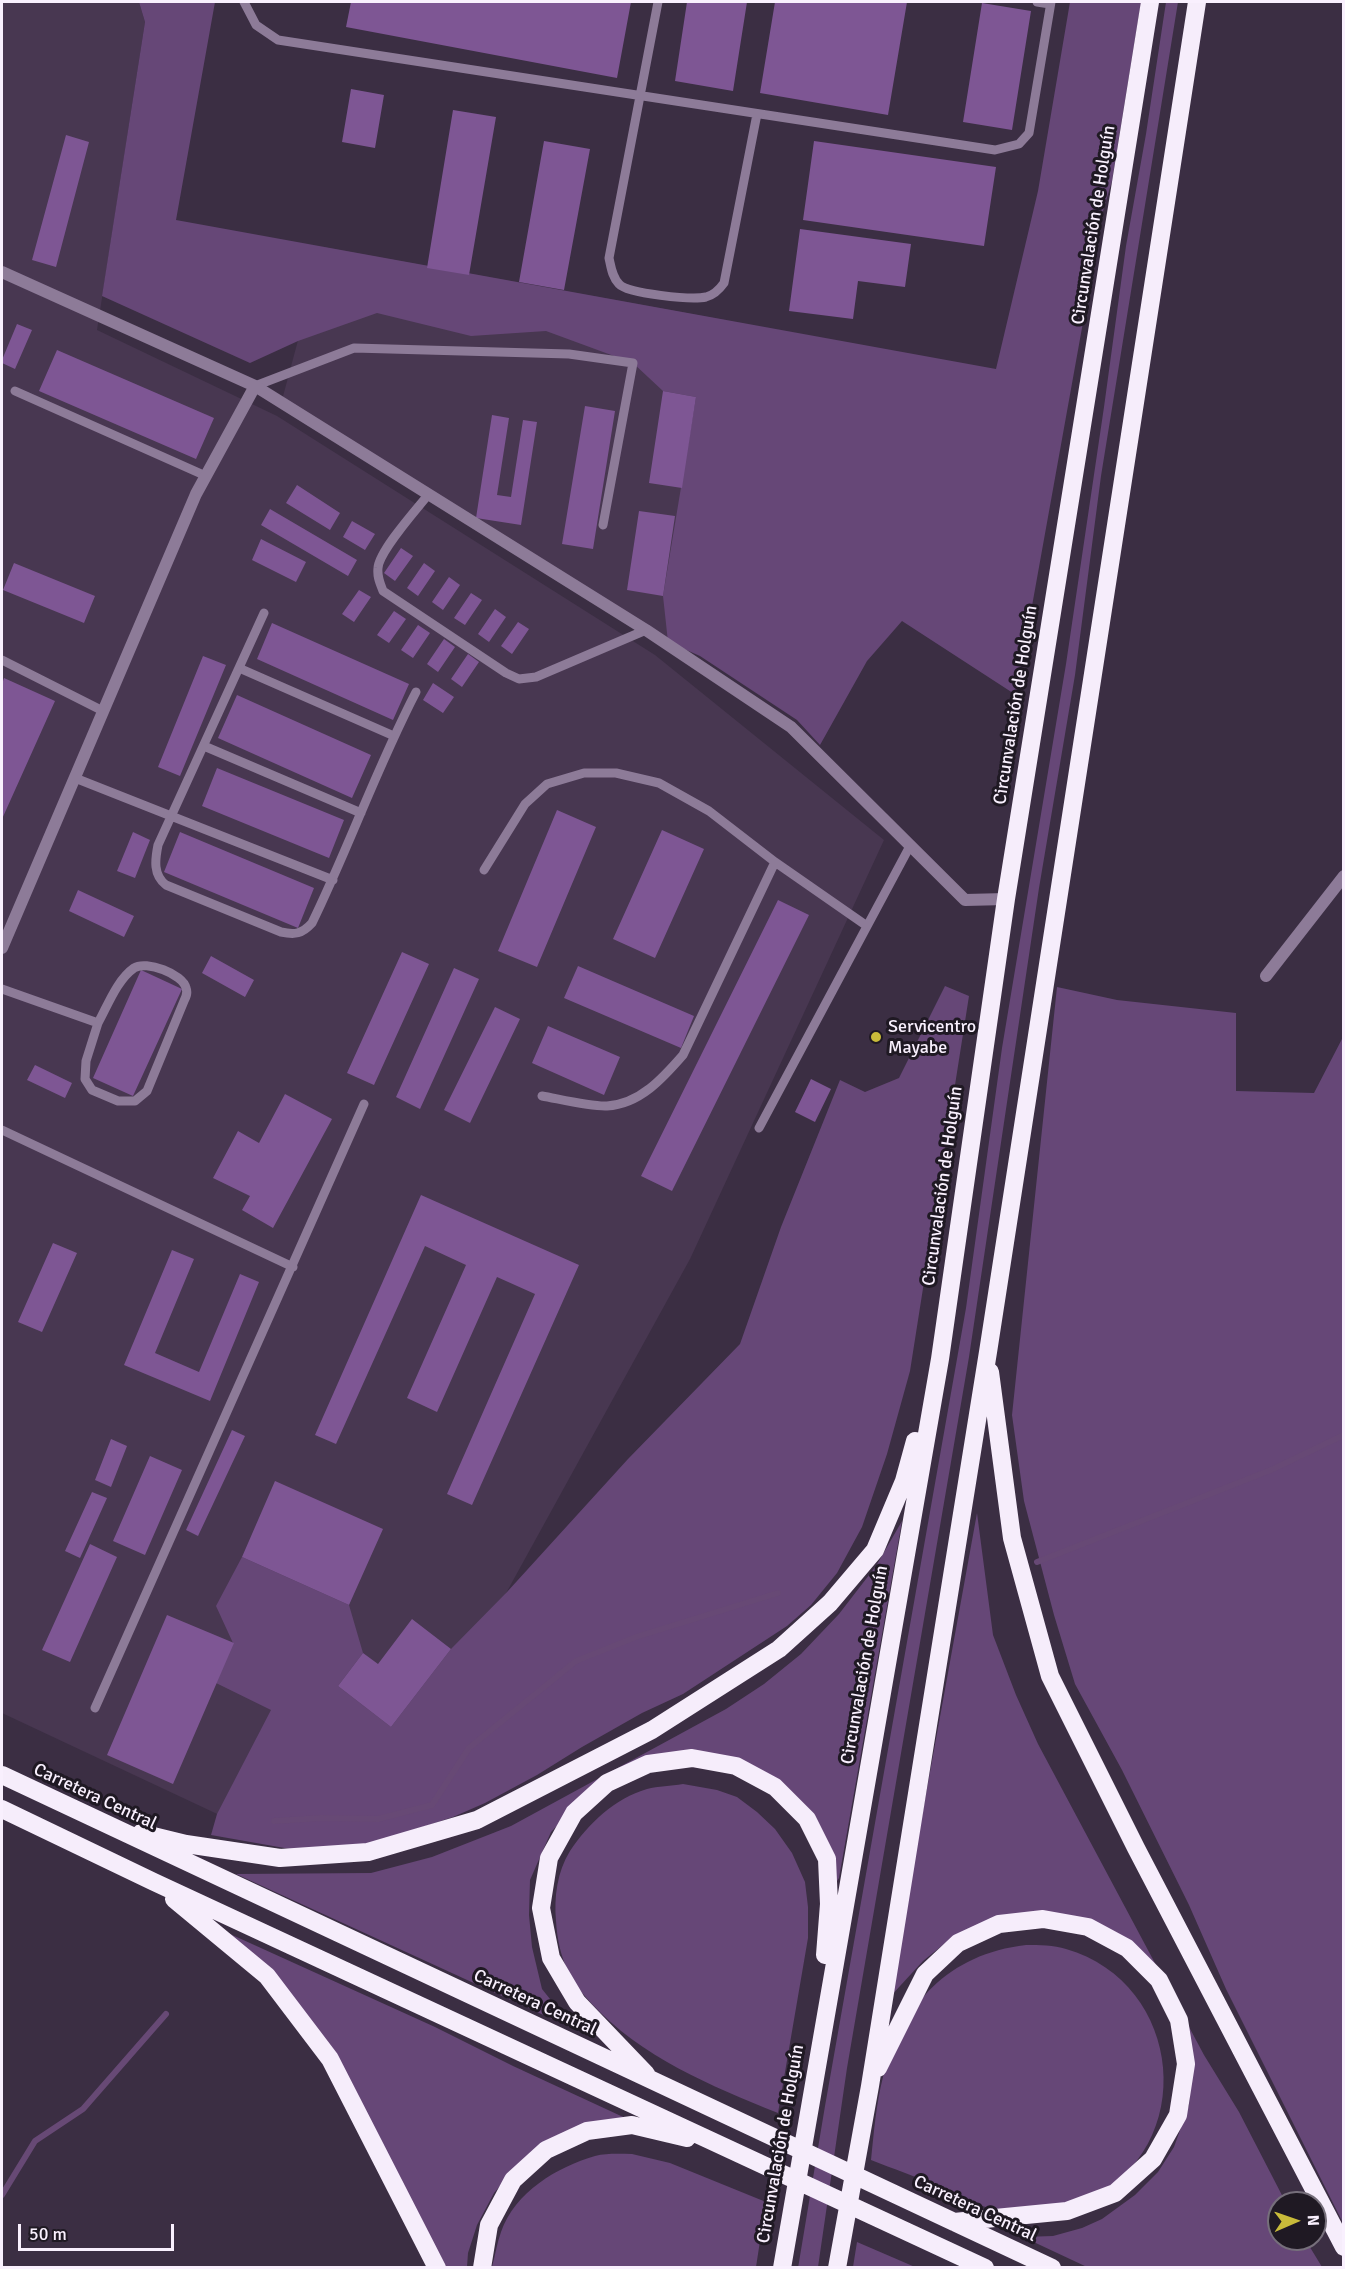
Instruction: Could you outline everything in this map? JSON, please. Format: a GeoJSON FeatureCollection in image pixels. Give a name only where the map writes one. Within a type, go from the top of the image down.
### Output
{"type":"FeatureCollection","features":[{"type":"Feature","properties":{"kind":"highway","name":"Circunvalación de Holguín"},"geometry":{"type":"LineString","coordinates":[[781,2262],[940,1359],[1006,899],[1150,2]]}},
{"type":"Feature","properties":{"kind":"highway"},"geometry":{"type":"LineString","coordinates":[[837,2268],[870,2086],[988,1352],[1197,2]]}},
{"type":"Feature","properties":{"kind":"highway"},"geometry":{"type":"LineString","coordinates":[[988,1352],[1012,1538],[1050,1676],[1136,1848],[1344,2247]]}},
{"type":"Feature","properties":{"kind":"highway"},"geometry":{"type":"LineString","coordinates":[[104,1825],[186,1844],[280,1858],[368,1852],[477,1820],[652,1730],[778,1649],[830,1603],[875,1550],[904,1481],[940,1359]]}},
{"type":"Feature","properties":{"kind":"highway"},"geometry":{"type":"LineString","coordinates":[[654,2082],[577,2002],[551,1958],[541,1908],[549,1858],[574,1813],[607,1783],[648,1764],[692,1758],[736,1766],[776,1787],[807,1819],[827,1859],[829,1904],[818,2055]]}},
{"type":"Feature","properties":{"kind":"highway","name":"Carretera Central"},"geometry":{"type":"LineString","coordinates":[[2,1775],[104,1825],[1052,2268]]}},
{"type":"Feature","properties":{"kind":"highway"},"geometry":{"type":"LineString","coordinates":[[2,1809],[154,1882],[985,2268]]}},
{"type":"Feature","properties":{"kind":"highway"},"geometry":{"type":"LineString","coordinates":[[154,1882],[267,1976],[330,2059],[437,2268]]}},
{"type":"Feature","properties":{"kind":"highway"},"geometry":{"type":"LineString","coordinates":[[870,2086],[925,1974],[958,1943],[999,1924],[1044,1919],[1088,1927],[1127,1948],[1159,1980],[1179,2020],[1186,2064],[1178,2115],[1153,2160],[1115,2193],[1067,2211],[954,2222]]}},
{"type":"Feature","properties":{"kind":"highway"},"geometry":{"type":"LineString","coordinates":[[482,2268],[489,2225],[513,2180],[546,2150],[587,2131],[632,2125],[725,2147]]}},
{"type":"Feature","properties":{"kind":"street"},"geometry":{"type":"LineString","coordinates":[[2,272],[255,386],[646,630],[791,727],[965,900],[1006,899]]}},
{"type":"Feature","properties":{"kind":"street"},"geometry":{"type":"LineString","coordinates":[[2,948],[206,476],[255,386]]}},
{"type":"Feature","properties":{"kind":"street"},"geometry":{"type":"LineString","coordinates":[[1266,976],[1344,876]]}},
{"type":"Feature","properties":{"kind":"lane"},"geometry":{"type":"LineString","coordinates":[[244,2],[256,25],[278,40],[995,150],[1019,144],[1029,133],[1051,3],[1037,2]]}},
{"type":"Feature","properties":{"kind":"lane"},"geometry":{"type":"LineString","coordinates":[[658,2],[609,258],[612,274],[620,285],[631,290],[695,298],[707,297],[718,291],[724,283],[757,114]]}},
{"type":"Feature","properties":{"kind":"lane"},"geometry":{"type":"LineString","coordinates":[[255,386],[354,348],[569,354],[633,363],[603,525]]}},
{"type":"Feature","properties":{"kind":"lane"},"geometry":{"type":"LineString","coordinates":[[15,391],[206,476]]}},
{"type":"Feature","properties":{"kind":"lane"},"geometry":{"type":"LineString","coordinates":[[428,495],[381,559],[378,566],[378,580],[383,591],[507,673],[519,679],[536,677],[646,630]]}},
{"type":"Feature","properties":{"kind":"lane"},"geometry":{"type":"LineString","coordinates":[[264,613],[158,845],[155,860],[160,880],[166,885],[281,932],[293,935],[306,930],[312,923],[333,880],[394,736],[416,692]]}},
{"type":"Feature","properties":{"kind":"lane"},"geometry":{"type":"LineString","coordinates":[[2,660],[103,711]]}},
{"type":"Feature","properties":{"kind":"lane"},"geometry":{"type":"LineString","coordinates":[[239,668],[394,736]]}},
{"type":"Feature","properties":{"kind":"lane"},"geometry":{"type":"LineString","coordinates":[[204,746],[361,813]]}},
{"type":"Feature","properties":{"kind":"lane"},"geometry":{"type":"LineString","coordinates":[[484,870],[525,804],[547,784],[584,773],[616,773],[659,783],[709,811],[775,862],[867,926]]}},
{"type":"Feature","properties":{"kind":"lane"},"geometry":{"type":"LineString","coordinates":[[75,778],[333,880]]}},
{"type":"Feature","properties":{"kind":"lane"},"geometry":{"type":"LineString","coordinates":[[759,1128],[910,846]]}},
{"type":"Feature","properties":{"kind":"lane"},"geometry":{"type":"LineString","coordinates":[[542,1096],[607,1106],[639,1097],[663,1078],[683,1055],[775,862]]}},
{"type":"Feature","properties":{"kind":"lane"},"geometry":{"type":"LineString","coordinates":[[152,965],[177,976],[185,985],[187,993],[184,1002],[147,1091],[135,1101],[118,1101],[92,1089],[85,1079],[86,1061],[98,1023],[124,977],[136,967],[152,965]]}},
{"type":"Feature","properties":{"kind":"lane"},"geometry":{"type":"LineString","coordinates":[[2,989],[98,1023]]}},
{"type":"Feature","properties":{"kind":"lane"},"geometry":{"type":"LineString","coordinates":[[95,1708],[364,1104]]}},
{"type":"Feature","properties":{"kind":"lane"},"geometry":{"type":"LineString","coordinates":[[2,1130],[293,1267]]}},
{"type":"Feature","properties":{"kind":"shaded area"},"geometry":{"type":"Polygon","coordinates":[[[2,2],[139,2],[145,22],[97,330],[277,416],[655,655],[884,840],[690,1259],[396,1793],[245,1827],[2,1713],[2,2]]]}},
{"type":"Feature","properties":{"kind":"shaded area"},"geometry":{"type":"Polygon","coordinates":[[[139,2],[215,2],[176,220],[996,369],[1038,191],[1070,2],[1141,2],[1112,181],[1103,211],[1016,695],[902,621],[867,661],[820,745],[797,720],[700,656],[668,642],[663,596],[696,397],[663,391],[633,363],[546,331],[471,336],[377,313],[298,341],[250,363],[102,296],[145,22],[139,2]]]}},
{"type":"Feature","properties":{"kind":"shaded area"},"geometry":{"type":"Polygon","coordinates":[[[1166,2],[1178,2],[1101,476],[1075,675],[1039,888],[969,1357],[847,2068],[818,2267],[798,2268],[966,1308],[1002,1048],[1066,664],[1126,246],[1166,2]]]}},
{"type":"Feature","properties":{"kind":"shaded area"},"geometry":{"type":"Polygon","coordinates":[[[323,247],[725,320],[668,642],[282,400],[323,247]]]}},
{"type":"Feature","properties":{"kind":"shaded area"},"geometry":{"type":"Polygon","coordinates":[[[945,986],[969,996],[910,1371],[887,1454],[862,1527],[837,1573],[811,1605],[787,1626],[683,1694],[642,1713],[485,1803],[453,1817],[368,1845],[290,1849],[211,1835],[217,1814],[271,1710],[216,1683],[233,1643],[216,1606],[242,1557],[349,1605],[363,1653],[338,1686],[391,1727],[451,1649],[507,1592],[628,1459],[740,1344],[781,1227],[840,1080],[865,1092],[899,1078],[945,986]]]}},
{"type":"Feature","properties":{"kind":"shaded area"},"geometry":{"type":"Polygon","coordinates":[[[1057,987],[1117,1000],[1236,1013],[1236,1091],[1314,1093],[1343,1037],[1343,2223],[1226,1989],[1189,1905],[1122,1770],[1075,1684],[1024,1501],[1012,1415],[1057,987]]]}},
{"type":"Feature","properties":{"kind":"shaded area"},"geometry":{"type":"Polygon","coordinates":[[[977,1513],[993,1635],[1016,1695],[1038,1744],[1204,2055],[1239,2112],[1280,2191],[1267,2191],[1267,2251],[1312,2251],[1322,2267],[1087,2267],[1023,2237],[1053,2236],[1082,2228],[1102,2219],[1135,2195],[1158,2172],[1174,2147],[1189,2105],[1190,2091],[1181,2018],[1128,1945],[1043,1915],[949,1940],[923,1961],[889,1998],[977,1513]]]}},
{"type":"Feature","properties":{"kind":"shaded area"},"geometry":{"type":"Polygon","coordinates":[[[902,1521],[839,1878],[835,1884],[777,1785],[696,1757],[598,1784],[551,1832],[530,1880],[529,1915],[532,1947],[542,1989],[574,2029],[236,1874],[371,1873],[432,1857],[511,1826],[726,1709],[764,1684],[801,1654],[839,1614],[876,1566],[902,1521]]]}},
{"type":"Feature","properties":{"kind":"shaded area"},"geometry":{"type":"Polygon","coordinates":[[[683,1784],[717,1790],[737,1797],[757,1812],[775,1829],[792,1853],[805,1882],[808,1938],[778,2113],[703,2081],[632,2039],[582,1993],[569,1974],[562,1955],[555,1912],[556,1894],[559,1876],[570,1851],[585,1831],[613,1805],[647,1789],[683,1784]]]}},
{"type":"Feature","properties":{"kind":"shaded area"},"geometry":{"type":"Polygon","coordinates":[[[208,1924],[435,2027],[634,2122],[516,2167],[494,2193],[477,2225],[468,2253],[467,2267],[439,2267],[331,2058],[208,1924]]]}},
{"type":"Feature","properties":{"kind":"shaded area"},"geometry":{"type":"Polygon","coordinates":[[[1026,1945],[1066,1949],[1105,1967],[1135,1995],[1154,2030],[1163,2068],[1161,2107],[1148,2144],[1123,2176],[1087,2200],[1017,2211],[992,2209],[871,2160],[877,2108],[883,2077],[903,2027],[916,2006],[933,1987],[952,1971],[974,1959],[998,1950],[1026,1945]]]}},
{"type":"Feature","properties":{"kind":"shaded area"},"geometry":{"type":"Polygon","coordinates":[[[632,2154],[670,2163],[766,2202],[756,2267],[492,2267],[500,2236],[508,2218],[516,2205],[539,2183],[566,2167],[595,2156],[632,2154]]]}},
{"type":"Feature","properties":{"kind":"shaded area"},"geometry":{"type":"Polygon","coordinates":[[[857,2242],[915,2267],[853,2267],[857,2242]]]}},
{"type":"Feature","properties":{"kind":"building"},"geometry":{"type":"Polygon","coordinates":[[[351,2],[631,2],[617,78],[346,27],[351,2]]]}},
{"type":"Feature","properties":{"kind":"building"},"geometry":{"type":"Polygon","coordinates":[[[687,2],[747,2],[733,91],[675,81],[687,2]]]}},
{"type":"Feature","properties":{"kind":"building"},"geometry":{"type":"Polygon","coordinates":[[[775,2],[907,2],[888,115],[760,93],[775,2]]]}},
{"type":"Feature","properties":{"kind":"building"},"geometry":{"type":"Polygon","coordinates":[[[982,3],[1031,11],[1012,130],[963,122],[982,3]]]}},
{"type":"Feature","properties":{"kind":"building"},"geometry":{"type":"Polygon","coordinates":[[[351,89],[384,95],[375,148],[342,142],[351,89]]]}},
{"type":"Feature","properties":{"kind":"building"},"geometry":{"type":"Polygon","coordinates":[[[453,110],[496,117],[469,275],[427,268],[453,110]]]}},
{"type":"Feature","properties":{"kind":"building"},"geometry":{"type":"Polygon","coordinates":[[[66,135],[89,142],[56,267],[32,260],[66,135]]]}},
{"type":"Feature","properties":{"kind":"building"},"geometry":{"type":"Polygon","coordinates":[[[544,141],[590,149],[564,290],[519,282],[544,141]]]}},
{"type":"Feature","properties":{"kind":"building"},"geometry":{"type":"Polygon","coordinates":[[[814,141],[996,167],[984,246],[803,220],[814,141]]]}},
{"type":"Feature","properties":{"kind":"building"},"geometry":{"type":"Polygon","coordinates":[[[800,229],[911,244],[905,287],[858,281],[853,319],[789,311],[800,229]]]}},
{"type":"Feature","properties":{"kind":"building"},"geometry":{"type":"Polygon","coordinates":[[[17,324],[32,330],[15,369],[2,363],[2,360],[17,324]]]}},
{"type":"Feature","properties":{"kind":"building"},"geometry":{"type":"Polygon","coordinates":[[[57,350],[214,418],[196,459],[39,391],[57,350]]]}},
{"type":"Feature","properties":{"kind":"building"},"geometry":{"type":"Polygon","coordinates":[[[663,391],[696,397],[682,488],[649,483],[663,391]]]}},
{"type":"Feature","properties":{"kind":"building"},"geometry":{"type":"Polygon","coordinates":[[[585,406],[615,411],[593,549],[562,544],[585,406]]]}},
{"type":"Feature","properties":{"kind":"building"},"geometry":{"type":"Polygon","coordinates":[[[492,415],[509,418],[497,495],[511,497],[523,420],[537,422],[521,525],[476,518],[492,415]]]}},
{"type":"Feature","properties":{"kind":"building"},"geometry":{"type":"Polygon","coordinates":[[[297,485],[340,513],[330,530],[286,503],[297,485]]]}},
{"type":"Feature","properties":{"kind":"building"},"geometry":{"type":"Polygon","coordinates":[[[270,509],[357,560],[348,576],[261,525],[270,509]]]}},
{"type":"Feature","properties":{"kind":"building"},"geometry":{"type":"Polygon","coordinates":[[[639,511],[675,516],[663,596],[627,590],[639,511]]]}},
{"type":"Feature","properties":{"kind":"building"},"geometry":{"type":"Polygon","coordinates":[[[352,521],[375,534],[365,550],[343,537],[352,521]]]}},
{"type":"Feature","properties":{"kind":"building"},"geometry":{"type":"Polygon","coordinates":[[[261,539],[306,562],[296,582],[252,560],[261,539]]]}},
{"type":"Feature","properties":{"kind":"building"},"geometry":{"type":"Polygon","coordinates":[[[401,548],[413,556],[395,581],[384,573],[401,548]]]}},
{"type":"Feature","properties":{"kind":"building"},"geometry":{"type":"Polygon","coordinates":[[[14,563],[95,596],[84,623],[3,590],[14,563]]]}},
{"type":"Feature","properties":{"kind":"building"},"geometry":{"type":"Polygon","coordinates":[[[424,563],[435,571],[418,596],[407,588],[424,563]]]}},
{"type":"Feature","properties":{"kind":"building"},"geometry":{"type":"Polygon","coordinates":[[[449,577],[460,585],[443,610],[432,602],[449,577]]]}},
{"type":"Feature","properties":{"kind":"building"},"geometry":{"type":"Polygon","coordinates":[[[359,590],[371,597],[354,622],[342,614],[359,590]]]}},
{"type":"Feature","properties":{"kind":"building"},"geometry":{"type":"Polygon","coordinates":[[[471,593],[482,600],[465,625],[454,618],[471,593]]]}},
{"type":"Feature","properties":{"kind":"building"},"geometry":{"type":"Polygon","coordinates":[[[495,609],[506,617],[489,642],[478,634],[495,609]]]}},
{"type":"Feature","properties":{"kind":"building"},"geometry":{"type":"Polygon","coordinates":[[[394,611],[406,619],[389,643],[377,635],[394,611]]]}},
{"type":"Feature","properties":{"kind":"building"},"geometry":{"type":"Polygon","coordinates":[[[518,622],[529,629],[512,654],[501,646],[518,622]]]}},
{"type":"Feature","properties":{"kind":"building"},"geometry":{"type":"Polygon","coordinates":[[[272,623],[409,684],[393,720],[257,659],[272,623]]]}},
{"type":"Feature","properties":{"kind":"building"},"geometry":{"type":"Polygon","coordinates":[[[418,625],[430,633],[413,658],[401,650],[418,625]]]}},
{"type":"Feature","properties":{"kind":"building"},"geometry":{"type":"Polygon","coordinates":[[[444,639],[455,647],[438,672],[427,664],[444,639]]]}},
{"type":"Feature","properties":{"kind":"building"},"geometry":{"type":"Polygon","coordinates":[[[468,654],[479,662],[462,687],[451,679],[468,654]]]}},
{"type":"Feature","properties":{"kind":"building"},"geometry":{"type":"Polygon","coordinates":[[[203,656],[226,665],[180,776],[158,767],[203,656]]]}},
{"type":"Feature","properties":{"kind":"building"},"geometry":{"type":"Polygon","coordinates":[[[4,678],[55,701],[2,819],[2,684],[4,678]]]}},
{"type":"Feature","properties":{"kind":"building"},"geometry":{"type":"Polygon","coordinates":[[[433,683],[454,697],[443,713],[423,700],[433,683]]]}},
{"type":"Feature","properties":{"kind":"building"},"geometry":{"type":"Polygon","coordinates":[[[237,695],[371,755],[352,798],[218,738],[237,695]]]}},
{"type":"Feature","properties":{"kind":"building"},"geometry":{"type":"Polygon","coordinates":[[[217,768],[344,820],[329,858],[202,806],[217,768]]]}},
{"type":"Feature","properties":{"kind":"building"},"geometry":{"type":"Polygon","coordinates":[[[557,810],[596,827],[537,967],[498,951],[557,810]]]}},
{"type":"Feature","properties":{"kind":"building"},"geometry":{"type":"Polygon","coordinates":[[[662,830],[704,849],[655,958],[613,939],[662,830]]]}},
{"type":"Feature","properties":{"kind":"building"},"geometry":{"type":"Polygon","coordinates":[[[133,832],[150,840],[135,878],[117,871],[133,832]]]}},
{"type":"Feature","properties":{"kind":"building"},"geometry":{"type":"Polygon","coordinates":[[[180,832],[314,888],[298,928],[164,872],[180,832]]]}},
{"type":"Feature","properties":{"kind":"building"},"geometry":{"type":"Polygon","coordinates":[[[78,890],[134,916],[124,937],[69,911],[78,890]]]}},
{"type":"Feature","properties":{"kind":"building"},"geometry":{"type":"Polygon","coordinates":[[[778,900],[809,915],[672,1191],[641,1176],[778,900]]]}},
{"type":"Feature","properties":{"kind":"building"},"geometry":{"type":"Polygon","coordinates":[[[402,952],[429,964],[374,1085],[347,1073],[402,952]]]}},
{"type":"Feature","properties":{"kind":"building"},"geometry":{"type":"Polygon","coordinates":[[[211,956],[254,980],[245,997],[202,973],[211,956]]]}},
{"type":"Feature","properties":{"kind":"building"},"geometry":{"type":"Polygon","coordinates":[[[578,966],[694,1016],[681,1048],[564,998],[578,966]]]}},
{"type":"Feature","properties":{"kind":"building"},"geometry":{"type":"Polygon","coordinates":[[[454,968],[479,979],[420,1109],[396,1097],[454,968]]]}},
{"type":"Feature","properties":{"kind":"building"},"geometry":{"type":"Polygon","coordinates":[[[141,970],[182,989],[133,1096],[93,1078],[141,970]]]}},
{"type":"Feature","properties":{"kind":"building"},"geometry":{"type":"Polygon","coordinates":[[[495,1007],[520,1019],[470,1123],[444,1110],[495,1007]]]}},
{"type":"Feature","properties":{"kind":"building"},"geometry":{"type":"Polygon","coordinates":[[[548,1026],[620,1057],[604,1095],[532,1063],[548,1026]]]}},
{"type":"Feature","properties":{"kind":"building"},"geometry":{"type":"Polygon","coordinates":[[[35,1065],[72,1083],[65,1098],[27,1080],[35,1065]]]}},
{"type":"Feature","properties":{"kind":"building"},"geometry":{"type":"Polygon","coordinates":[[[811,1079],[831,1089],[815,1122],[795,1112],[811,1079]]]}},
{"type":"Feature","properties":{"kind":"building"},"geometry":{"type":"Polygon","coordinates":[[[285,1094],[332,1119],[273,1228],[242,1210],[250,1196],[213,1178],[238,1131],[259,1143],[285,1094]]]}},
{"type":"Feature","properties":{"kind":"building"},"geometry":{"type":"Polygon","coordinates":[[[421,1195],[579,1265],[472,1505],[447,1494],[535,1294],[497,1277],[437,1412],[407,1398],[466,1265],[425,1246],[336,1444],[315,1435],[421,1195]]]}},
{"type":"Feature","properties":{"kind":"building"},"geometry":{"type":"Polygon","coordinates":[[[53,1243],[77,1253],[42,1332],[18,1322],[53,1243]]]}},
{"type":"Feature","properties":{"kind":"building"},"geometry":{"type":"Polygon","coordinates":[[[172,1250],[194,1259],[155,1353],[199,1372],[240,1274],[259,1282],[210,1401],[124,1365],[172,1250]]]}},
{"type":"Feature","properties":{"kind":"building"},"geometry":{"type":"Polygon","coordinates":[[[232,1430],[245,1436],[198,1536],[186,1530],[232,1430]]]}},
{"type":"Feature","properties":{"kind":"building"},"geometry":{"type":"Polygon","coordinates":[[[111,1439],[127,1446],[111,1487],[95,1480],[111,1439]]]}},
{"type":"Feature","properties":{"kind":"building"},"geometry":{"type":"Polygon","coordinates":[[[150,1456],[182,1470],[145,1555],[113,1541],[150,1456]]]}},
{"type":"Feature","properties":{"kind":"building"},"geometry":{"type":"Polygon","coordinates":[[[275,1481],[383,1529],[349,1605],[242,1557],[275,1481]]]}},
{"type":"Feature","properties":{"kind":"building"},"geometry":{"type":"Polygon","coordinates":[[[92,1492],[107,1498],[80,1558],[65,1551],[92,1492]]]}},
{"type":"Feature","properties":{"kind":"building"},"geometry":{"type":"Polygon","coordinates":[[[90,1544],[117,1557],[70,1662],[42,1650],[90,1544]]]}},
{"type":"Feature","properties":{"kind":"building"},"geometry":{"type":"Polygon","coordinates":[[[167,1615],[234,1643],[173,1784],[107,1755],[167,1615]]]}},
{"type":"Feature","properties":{"kind":"building"},"geometry":{"type":"Polygon","coordinates":[[[412,1619],[451,1649],[391,1727],[338,1686],[363,1653],[378,1664],[412,1619]]]}},
{"type":"Feature","properties":{"kind":"waterway"},"geometry":{"type":"LineString","coordinates":[[1037,1562],[1271,1470],[1344,1435]]}},
{"type":"Feature","properties":{"kind":"waterway"},"geometry":{"type":"LineString","coordinates":[[274,1821],[321,1818],[378,1819],[432,1805],[469,1748],[576,1661],[636,1637],[778,1593]]}},
{"type":"Feature","properties":{"kind":"waterway"},"geometry":{"type":"LineString","coordinates":[[2,2195],[35,2141],[83,2109],[166,2014]]}},
{"type":"Feature","properties":{"kind":"place","name":"Servicentro Mayabe"},"geometry":{"type":"Point","coordinates":[876,1037]}}]}
